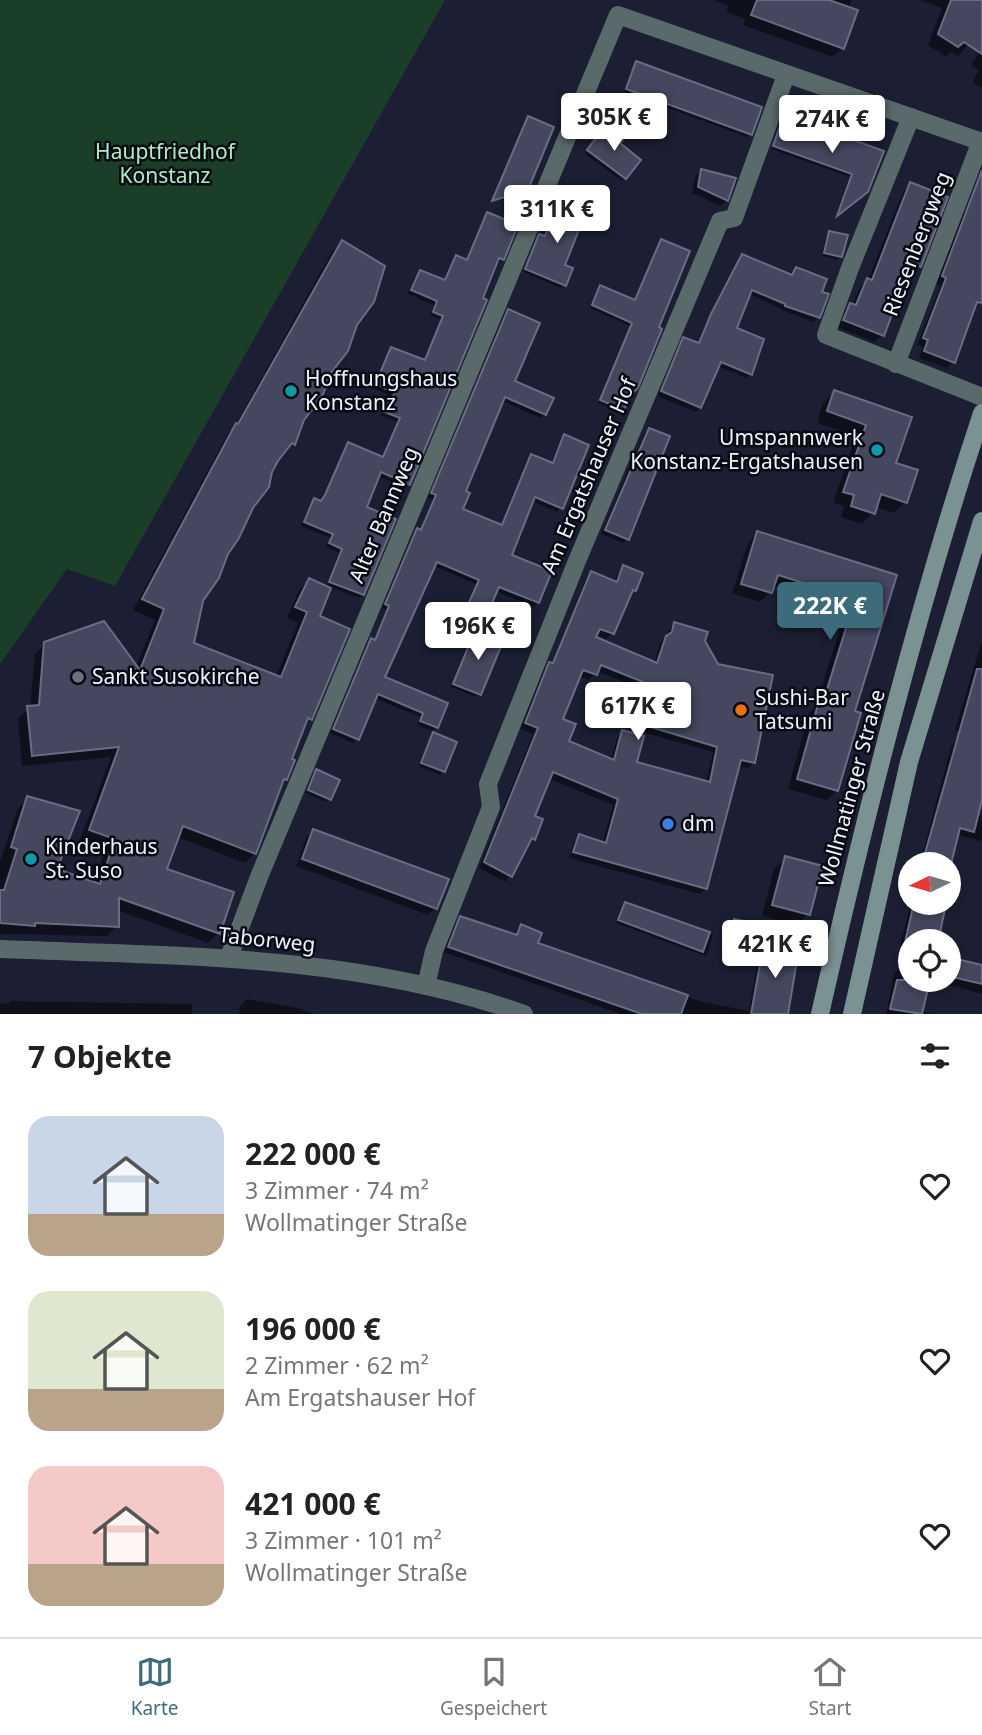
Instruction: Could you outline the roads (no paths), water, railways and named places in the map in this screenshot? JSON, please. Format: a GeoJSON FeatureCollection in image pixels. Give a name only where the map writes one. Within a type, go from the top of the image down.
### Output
{"type":"FeatureCollection","features":[{"type":"Feature","properties":{"kind":"main road","name":"Wollmatinger Straße"},"geometry":{"type":"LineString","coordinates":[[820,1014],[852,875],[926,598],[982,413]]}},
{"type":"Feature","properties":{"kind":"main road"},"geometry":{"type":"LineString","coordinates":[[852,1014],[909,762],[982,520]]}},
{"type":"Feature","properties":{"kind":"street","name":"Riesenbergweg"},"geometry":{"type":"LineString","coordinates":[[618,15],[981,141],[896,364]]}},
{"type":"Feature","properties":{"kind":"street","name":"Alter Bannweg"},"geometry":{"type":"LineString","coordinates":[[229,957],[259,877],[618,15]]}},
{"type":"Feature","properties":{"kind":"street","name":"Am Ergatshauser Hof"},"geometry":{"type":"LineString","coordinates":[[426,986],[434,951],[491,807],[488,784],[492,771],[720,221],[734,218],[786,75]]}},
{"type":"Feature","properties":{"kind":"street"},"geometry":{"type":"LineString","coordinates":[[911,117],[826,335],[982,397]]}},
{"type":"Feature","properties":{"kind":"street","name":"Taborweg"},"geometry":{"type":"LineString","coordinates":[[0,949],[229,957],[324,968],[426,986],[490,1002],[524,1014]]}},
{"type":"Feature","properties":{"kind":"place","name":"Hoffnungshaus Konstanz"},"geometry":{"type":"Point","coordinates":[291,391]}},
{"type":"Feature","properties":{"kind":"place","name":"Umspannwerk Konstanz-Ergatshausen"},"geometry":{"type":"Point","coordinates":[877,450]}},
{"type":"Feature","properties":{"kind":"place","name":"Sankt Susokirche"},"geometry":{"type":"Point","coordinates":[78,677]}},
{"type":"Feature","properties":{"kind":"place","name":"Sushi-Bar Tatsumi"},"geometry":{"type":"Point","coordinates":[741,710]}},
{"type":"Feature","properties":{"kind":"place","name":"dm"},"geometry":{"type":"Point","coordinates":[668,824]}},
{"type":"Feature","properties":{"kind":"place","name":"Kinderhaus St. Suso"},"geometry":{"type":"Point","coordinates":[31,859]}},
{"type":"Feature","properties":{"kind":"park label","name":"Hauptfriedhof Konstanz"},"geometry":{"type":"Point","coordinates":[165,164]}}]}
